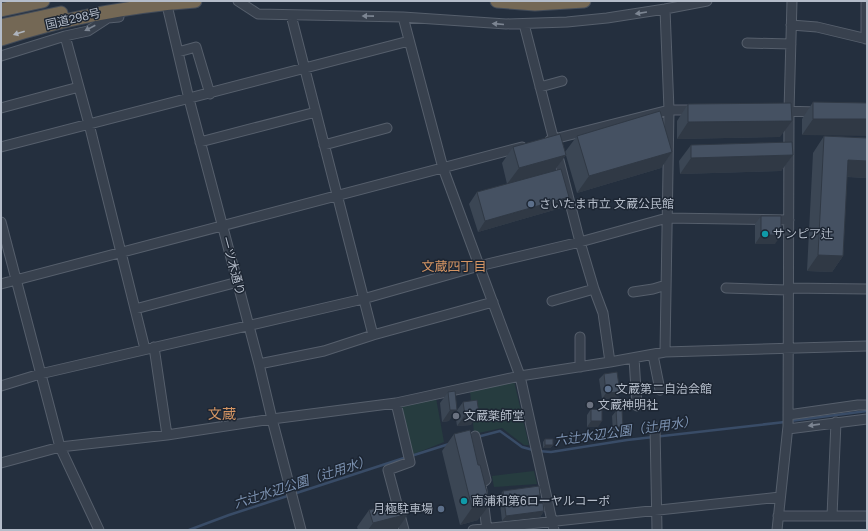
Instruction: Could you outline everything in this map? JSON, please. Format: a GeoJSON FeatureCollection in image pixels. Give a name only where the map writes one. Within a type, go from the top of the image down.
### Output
{"type":"FeatureCollection","features":[{"type":"Feature","properties":{"kind":"highway"},"geometry":{"type":"LineString","coordinates":[[1,2],[5,1]]}},
{"type":"Feature","properties":{"kind":"highway"},"geometry":{"type":"LineString","coordinates":[[1,10],[43,1]]}},
{"type":"Feature","properties":{"kind":"highway"},"geometry":{"type":"LineString","coordinates":[[1,26],[70,11],[130,1]]}},
{"type":"Feature","properties":{"kind":"highway","name":"国道298号"},"geometry":{"type":"LineString","coordinates":[[1,39],[68,19],[113,10],[166,2],[195,1]]}},
{"type":"Feature","properties":{"kind":"highway"},"geometry":{"type":"LineString","coordinates":[[497,1],[535,4],[584,1]]}},
{"type":"Feature","properties":{"kind":"street"},"geometry":{"type":"LineString","coordinates":[[238,1],[258,14],[403,17],[506,24],[567,22],[665,9],[707,1]]}},
{"type":"Feature","properties":{"kind":"street"},"geometry":{"type":"LineString","coordinates":[[776,530],[788,422],[789,111],[792,1]]}},
{"type":"Feature","properties":{"kind":"street"},"geometry":{"type":"LineString","coordinates":[[791,25],[817,27],[867,39],[866,1]]}},
{"type":"Feature","properties":{"kind":"street"},"geometry":{"type":"LineString","coordinates":[[1,56],[65,36],[88,31],[108,18],[139,14],[166,2]]}},
{"type":"Feature","properties":{"kind":"street","name":"一ツ木通り"},"geometry":{"type":"LineString","coordinates":[[166,2],[189,99],[260,364],[272,419],[301,530]]}},
{"type":"Feature","properties":{"kind":"street"},"geometry":{"type":"LineString","coordinates":[[665,9],[669,110],[665,352]]}},
{"type":"Feature","properties":{"kind":"street"},"geometry":{"type":"LineString","coordinates":[[291,15],[373,335]]}},
{"type":"Feature","properties":{"kind":"street"},"geometry":{"type":"LineString","coordinates":[[403,17],[443,168],[520,376],[553,526]]}},
{"type":"Feature","properties":{"kind":"street"},"geometry":{"type":"LineString","coordinates":[[524,24],[580,242],[594,289],[603,312],[610,362]]}},
{"type":"Feature","properties":{"kind":"street"},"geometry":{"type":"LineString","coordinates":[[65,36],[89,124],[135,309],[150,348],[167,435]]}},
{"type":"Feature","properties":{"kind":"street"},"geometry":{"type":"LineString","coordinates":[[1,147],[210,94],[409,41]]}},
{"type":"Feature","properties":{"kind":"street"},"geometry":{"type":"LineString","coordinates":[[747,43],[791,44]]}},
{"type":"Feature","properties":{"kind":"street"},"geometry":{"type":"LineString","coordinates":[[178,52],[196,47],[210,94]]}},
{"type":"Feature","properties":{"kind":"street"},"geometry":{"type":"LineString","coordinates":[[540,87],[562,81]]}},
{"type":"Feature","properties":{"kind":"street"},"geometry":{"type":"LineString","coordinates":[[1,108],[79,87]]}},
{"type":"Feature","properties":{"kind":"street"},"geometry":{"type":"LineString","coordinates":[[1,284],[669,110],[706,110]]}},
{"type":"Feature","properties":{"kind":"street"},"geometry":{"type":"LineString","coordinates":[[774,111],[828,112]]}},
{"type":"Feature","properties":{"kind":"street"},"geometry":{"type":"LineString","coordinates":[[200,142],[316,112]]}},
{"type":"Feature","properties":{"kind":"street"},"geometry":{"type":"LineString","coordinates":[[324,145],[386,128]]}},
{"type":"Feature","properties":{"kind":"street"},"geometry":{"type":"LineString","coordinates":[[1,386],[40,374],[363,299],[479,266],[580,242],[667,218],[789,220]]}},
{"type":"Feature","properties":{"kind":"street"},"geometry":{"type":"LineString","coordinates":[[1,222],[60,447],[99,530]]}},
{"type":"Feature","properties":{"kind":"street"},"geometry":{"type":"LineString","coordinates":[[135,309],[238,282]]}},
{"type":"Feature","properties":{"kind":"street"},"geometry":{"type":"LineString","coordinates":[[633,292],[653,289],[666,285]]}},
{"type":"Feature","properties":{"kind":"street"},"geometry":{"type":"LineString","coordinates":[[726,288],[867,289]]}},
{"type":"Feature","properties":{"kind":"street"},"geometry":{"type":"LineString","coordinates":[[552,301],[594,289]]}},
{"type":"Feature","properties":{"kind":"street"},"geometry":{"type":"LineString","coordinates":[[260,364],[324,351],[373,335],[493,302]]}},
{"type":"Feature","properties":{"kind":"street"},"geometry":{"type":"LineString","coordinates":[[580,337],[580,367]]}},
{"type":"Feature","properties":{"kind":"street"},"geometry":{"type":"LineString","coordinates":[[1,463],[60,447],[167,435],[272,419],[396,403],[520,376],[665,352],[867,346]]}},
{"type":"Feature","properties":{"kind":"street"},"geometry":{"type":"LineString","coordinates":[[653,355],[660,390]]}},
{"type":"Feature","properties":{"kind":"street"},"geometry":{"type":"LineString","coordinates":[[634,358],[637,406]]}},
{"type":"Feature","properties":{"kind":"street"},"geometry":{"type":"LineString","coordinates":[[396,403],[410,462],[388,470],[404,530]]}},
{"type":"Feature","properties":{"kind":"street"},"geometry":{"type":"LineString","coordinates":[[788,422],[858,405],[867,405]]}},
{"type":"Feature","properties":{"kind":"street"},"geometry":{"type":"LineString","coordinates":[[788,422],[836,422],[867,419]]}},
{"type":"Feature","properties":{"kind":"street"},"geometry":{"type":"LineString","coordinates":[[832,516],[836,422]]}},
{"type":"Feature","properties":{"kind":"street"},"geometry":{"type":"LineString","coordinates":[[655,426],[657,530]]}},
{"type":"Feature","properties":{"kind":"street"},"geometry":{"type":"LineString","coordinates":[[475,436],[486,480],[481,484],[486,529]]}},
{"type":"Feature","properties":{"kind":"street"},"geometry":{"type":"LineString","coordinates":[[473,530],[553,526],[657,510],[780,497]]}},
{"type":"Feature","properties":{"kind":"street"},"geometry":{"type":"LineString","coordinates":[[778,516],[867,516]]}},
{"type":"Feature","properties":{"kind":"green space"},"geometry":{"type":"Polygon","coordinates":[[[514,381],[529,445],[524,445],[502,428],[474,434],[470,391],[514,381]]]}},
{"type":"Feature","properties":{"kind":"green space"},"geometry":{"type":"Polygon","coordinates":[[[436,398],[444,442],[409,456],[400,407],[436,398]]]}},
{"type":"Feature","properties":{"kind":"green space"},"geometry":{"type":"Polygon","coordinates":[[[534,471],[537,484],[494,487],[492,476],[534,471]]]}},
{"type":"Feature","properties":{"kind":"building"},"geometry":{"type":"Polygon","coordinates":[[[813,102],[867,103],[867,119],[813,119],[813,102]]]}},
{"type":"Feature","properties":{"kind":"building"},"geometry":{"type":"Polygon","coordinates":[[[791,103],[792,121],[688,122],[688,104],[791,103]]]}},
{"type":"Feature","properties":{"kind":"building"},"geometry":{"type":"Polygon","coordinates":[[[660,111],[672,152],[589,176],[577,136],[660,111]]]}},
{"type":"Feature","properties":{"kind":"building"},"geometry":{"type":"Polygon","coordinates":[[[560,134],[566,155],[519,168],[513,147],[560,134]]]}},
{"type":"Feature","properties":{"kind":"building"},"geometry":{"type":"Polygon","coordinates":[[[824,136],[867,138],[867,161],[848,160],[843,256],[818,255],[824,136]]]}},
{"type":"Feature","properties":{"kind":"building"},"geometry":{"type":"Polygon","coordinates":[[[792,142],[793,155],[691,158],[691,145],[792,142]]]}},
{"type":"Feature","properties":{"kind":"building"},"geometry":{"type":"Polygon","coordinates":[[[561,169],[569,197],[485,221],[477,192],[561,169]]]}},
{"type":"Feature","properties":{"kind":"building"},"geometry":{"type":"Polygon","coordinates":[[[761,216],[781,216],[781,235],[761,235],[761,216]]]}},
{"type":"Feature","properties":{"kind":"building"},"geometry":{"type":"Polygon","coordinates":[[[617,372],[620,392],[606,393],[604,374],[617,372]]]}},
{"type":"Feature","properties":{"kind":"building"},"geometry":{"type":"Polygon","coordinates":[[[455,391],[457,410],[450,410],[448,392],[455,391]]]}},
{"type":"Feature","properties":{"kind":"building"},"geometry":{"type":"Polygon","coordinates":[[[614,397],[619,397],[620,408],[615,408],[614,397]]]}},
{"type":"Feature","properties":{"kind":"building"},"geometry":{"type":"Polygon","coordinates":[[[477,400],[479,413],[465,415],[463,402],[477,400]]]}},
{"type":"Feature","properties":{"kind":"building"},"geometry":{"type":"Polygon","coordinates":[[[591,409],[602,410],[602,421],[591,421],[591,409]]]}},
{"type":"Feature","properties":{"kind":"building"},"geometry":{"type":"Polygon","coordinates":[[[616,410],[622,410],[623,427],[617,427],[616,410]]]}},
{"type":"Feature","properties":{"kind":"building"},"geometry":{"type":"Polygon","coordinates":[[[470,430],[478,465],[480,465],[490,504],[472,508],[454,434],[470,430]]]}},
{"type":"Feature","properties":{"kind":"building"},"geometry":{"type":"Polygon","coordinates":[[[545,439],[553,439],[553,445],[545,445],[545,439]]]}},
{"type":"Feature","properties":{"kind":"building"},"geometry":{"type":"Polygon","coordinates":[[[539,486],[540,495],[512,499],[513,506],[532,502],[533,504],[543,503],[544,511],[506,516],[503,491],[539,486]]]}},
{"type":"Feature","properties":{"kind":"building"},"geometry":{"type":"Polygon","coordinates":[[[405,501],[408,514],[373,523],[369,510],[405,501]]]}},
{"type":"Feature","properties":{"kind":"waterway","name":"六辻水辺公園（辻用水）"},"geometry":{"type":"LineString","coordinates":[[790,421],[867,411]]}},
{"type":"Feature","properties":{"kind":"waterway","name":"六辻水辺公園（辻用水）"},"geometry":{"type":"LineString","coordinates":[[538,451],[551,452],[627,440],[785,422]]}},
{"type":"Feature","properties":{"kind":"waterway","name":"六辻水辺公園（辻用水）"},"geometry":{"type":"LineString","coordinates":[[477,437],[500,431],[522,447],[533,450]]}},
{"type":"Feature","properties":{"kind":"waterway","name":"六辻水辺公園（辻用水）"},"geometry":{"type":"LineString","coordinates":[[411,456],[449,444]]}},
{"type":"Feature","properties":{"kind":"waterway","name":"六辻水辺公園（辻用水）"},"geometry":{"type":"LineString","coordinates":[[189,530],[229,515],[407,457]]}},
{"type":"Feature","properties":{"kind":"place","name":"さいたま市立 文蔵公民館"},"geometry":{"type":"Point","coordinates":[531,204]}},
{"type":"Feature","properties":{"kind":"place","name":"サンピア辻"},"geometry":{"type":"Point","coordinates":[765,234]}},
{"type":"Feature","properties":{"kind":"place","name":"文蔵第二自治会館"},"geometry":{"type":"Point","coordinates":[608,389]}},
{"type":"Feature","properties":{"kind":"place","name":"文蔵神明社"},"geometry":{"type":"Point","coordinates":[590,405]}},
{"type":"Feature","properties":{"kind":"place","name":"文蔵薬師堂"},"geometry":{"type":"Point","coordinates":[456,416]}},
{"type":"Feature","properties":{"kind":"place","name":"南浦和第6ローヤルコーポ"},"geometry":{"type":"Point","coordinates":[464,501]}},
{"type":"Feature","properties":{"kind":"place","name":"月極駐車場"},"geometry":{"type":"Point","coordinates":[441,509]}},
{"type":"Feature","properties":{"kind":"district","name":"文蔵四丁目"},"geometry":{"type":"Point","coordinates":[454,266]}},
{"type":"Feature","properties":{"kind":"district","name":"文蔵"},"geometry":{"type":"Point","coordinates":[222,414]}}]}
